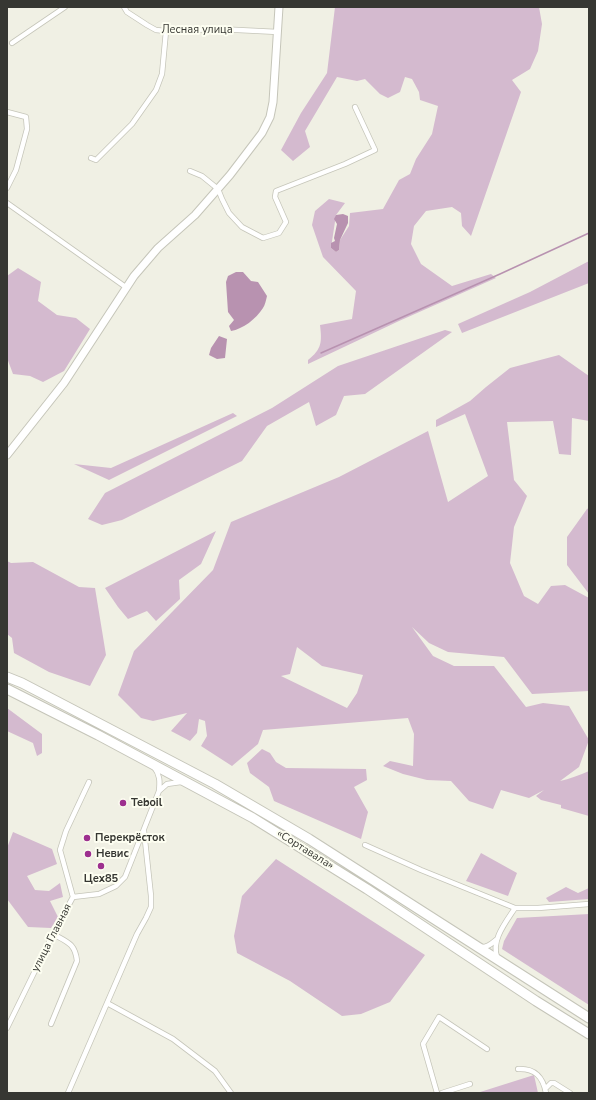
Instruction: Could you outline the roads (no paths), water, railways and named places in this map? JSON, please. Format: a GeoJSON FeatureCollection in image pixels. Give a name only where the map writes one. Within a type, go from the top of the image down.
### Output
{"type":"FeatureCollection","features":[{"type":"Feature","properties":{"kind":"highway","name":"«Сортавала»"},"geometry":{"type":"LineString","coordinates":[[7,677],[22,683],[215,784],[309,839],[589,1018]]}},
{"type":"Feature","properties":{"kind":"highway","name":"«Сортавала»"},"geometry":{"type":"LineString","coordinates":[[7,689],[141,757],[253,818],[367,889],[536,1001],[589,1034]]}},
{"type":"Feature","properties":{"kind":"street"},"geometry":{"type":"LineString","coordinates":[[12,43],[65,7]]}},
{"type":"Feature","properties":{"kind":"street","name":"Лесная улица"},"geometry":{"type":"LineString","coordinates":[[124,7],[127,12],[156,30],[218,29],[278,32]]}},
{"type":"Feature","properties":{"kind":"street"},"geometry":{"type":"LineString","coordinates":[[7,455],[64,383],[146,262],[158,248],[196,215],[262,133],[270,117],[274,102],[279,7]]}},
{"type":"Feature","properties":{"kind":"street"},"geometry":{"type":"LineString","coordinates":[[91,158],[96,160],[132,124],[156,90],[162,74],[166,31]]}},
{"type":"Feature","properties":{"kind":"street"},"geometry":{"type":"LineString","coordinates":[[190,171],[202,176],[218,189],[230,213],[242,227],[263,238],[279,233],[286,222],[275,197],[276,191],[345,164],[375,150],[355,108]]}},
{"type":"Feature","properties":{"kind":"street"},"geometry":{"type":"LineString","coordinates":[[7,112],[26,117],[27,129],[16,170],[7,188]]}},
{"type":"Feature","properties":{"kind":"street"},"geometry":{"type":"LineString","coordinates":[[7,203],[127,288]]}},
{"type":"Feature","properties":{"kind":"street"},"geometry":{"type":"LineString","coordinates":[[141,757],[159,774],[159,791]]}},
{"type":"Feature","properties":{"kind":"street"},"geometry":{"type":"LineString","coordinates":[[73,897],[60,850],[66,831],[89,782]]}},
{"type":"Feature","properties":{"kind":"street"},"geometry":{"type":"LineString","coordinates":[[159,791],[167,784],[176,782],[182,782],[198,788]]}},
{"type":"Feature","properties":{"kind":"street","name":"улица Главная"},"geometry":{"type":"LineString","coordinates":[[7,1028],[8,1020],[73,897],[99,894],[116,886],[125,877],[159,791]]}},
{"type":"Feature","properties":{"kind":"street"},"geometry":{"type":"LineString","coordinates":[[68,1093],[137,934],[151,907],[143,829]]}},
{"type":"Feature","properties":{"kind":"street"},"geometry":{"type":"LineString","coordinates":[[365,845],[421,870],[514,908],[538,908],[589,904]]}},
{"type":"Feature","properties":{"kind":"street"},"geometry":{"type":"LineString","coordinates":[[498,959],[495,948],[497,939],[514,908]]}},
{"type":"Feature","properties":{"kind":"street"},"geometry":{"type":"LineString","coordinates":[[51,1024],[77,961],[76,951],[71,944],[53,934]]}},
{"type":"Feature","properties":{"kind":"street"},"geometry":{"type":"LineString","coordinates":[[479,947],[486,947],[497,939]]}},
{"type":"Feature","properties":{"kind":"street"},"geometry":{"type":"LineString","coordinates":[[107,1004],[173,1039],[215,1071],[231,1093]]}},
{"type":"Feature","properties":{"kind":"street"},"geometry":{"type":"LineString","coordinates":[[437,1093],[423,1044],[439,1017],[487,1049]]}},
{"type":"Feature","properties":{"kind":"street"},"geometry":{"type":"LineString","coordinates":[[518,1069],[526,1069],[534,1072],[542,1080],[546,1091]]}},
{"type":"Feature","properties":{"kind":"street"},"geometry":{"type":"LineString","coordinates":[[546,1091],[551,1083],[554,1083],[570,1093]]}},
{"type":"Feature","properties":{"kind":"street"},"geometry":{"type":"LineString","coordinates":[[442,1093],[470,1084]]}},
{"type":"Feature","properties":{"kind":"waterway"},"geometry":{"type":"LineString","coordinates":[[321,353],[589,233]]}},
{"type":"Feature","properties":{"kind":"place","name":"Teboil"},"geometry":{"type":"Point","coordinates":[123,803]}},
{"type":"Feature","properties":{"kind":"place","name":"Перекрёсток"},"geometry":{"type":"Point","coordinates":[87,838]}},
{"type":"Feature","properties":{"kind":"place","name":"Невис"},"geometry":{"type":"Point","coordinates":[88,854]}},
{"type":"Feature","properties":{"kind":"place","name":"Цех85"},"geometry":{"type":"Point","coordinates":[101,866]}}]}
